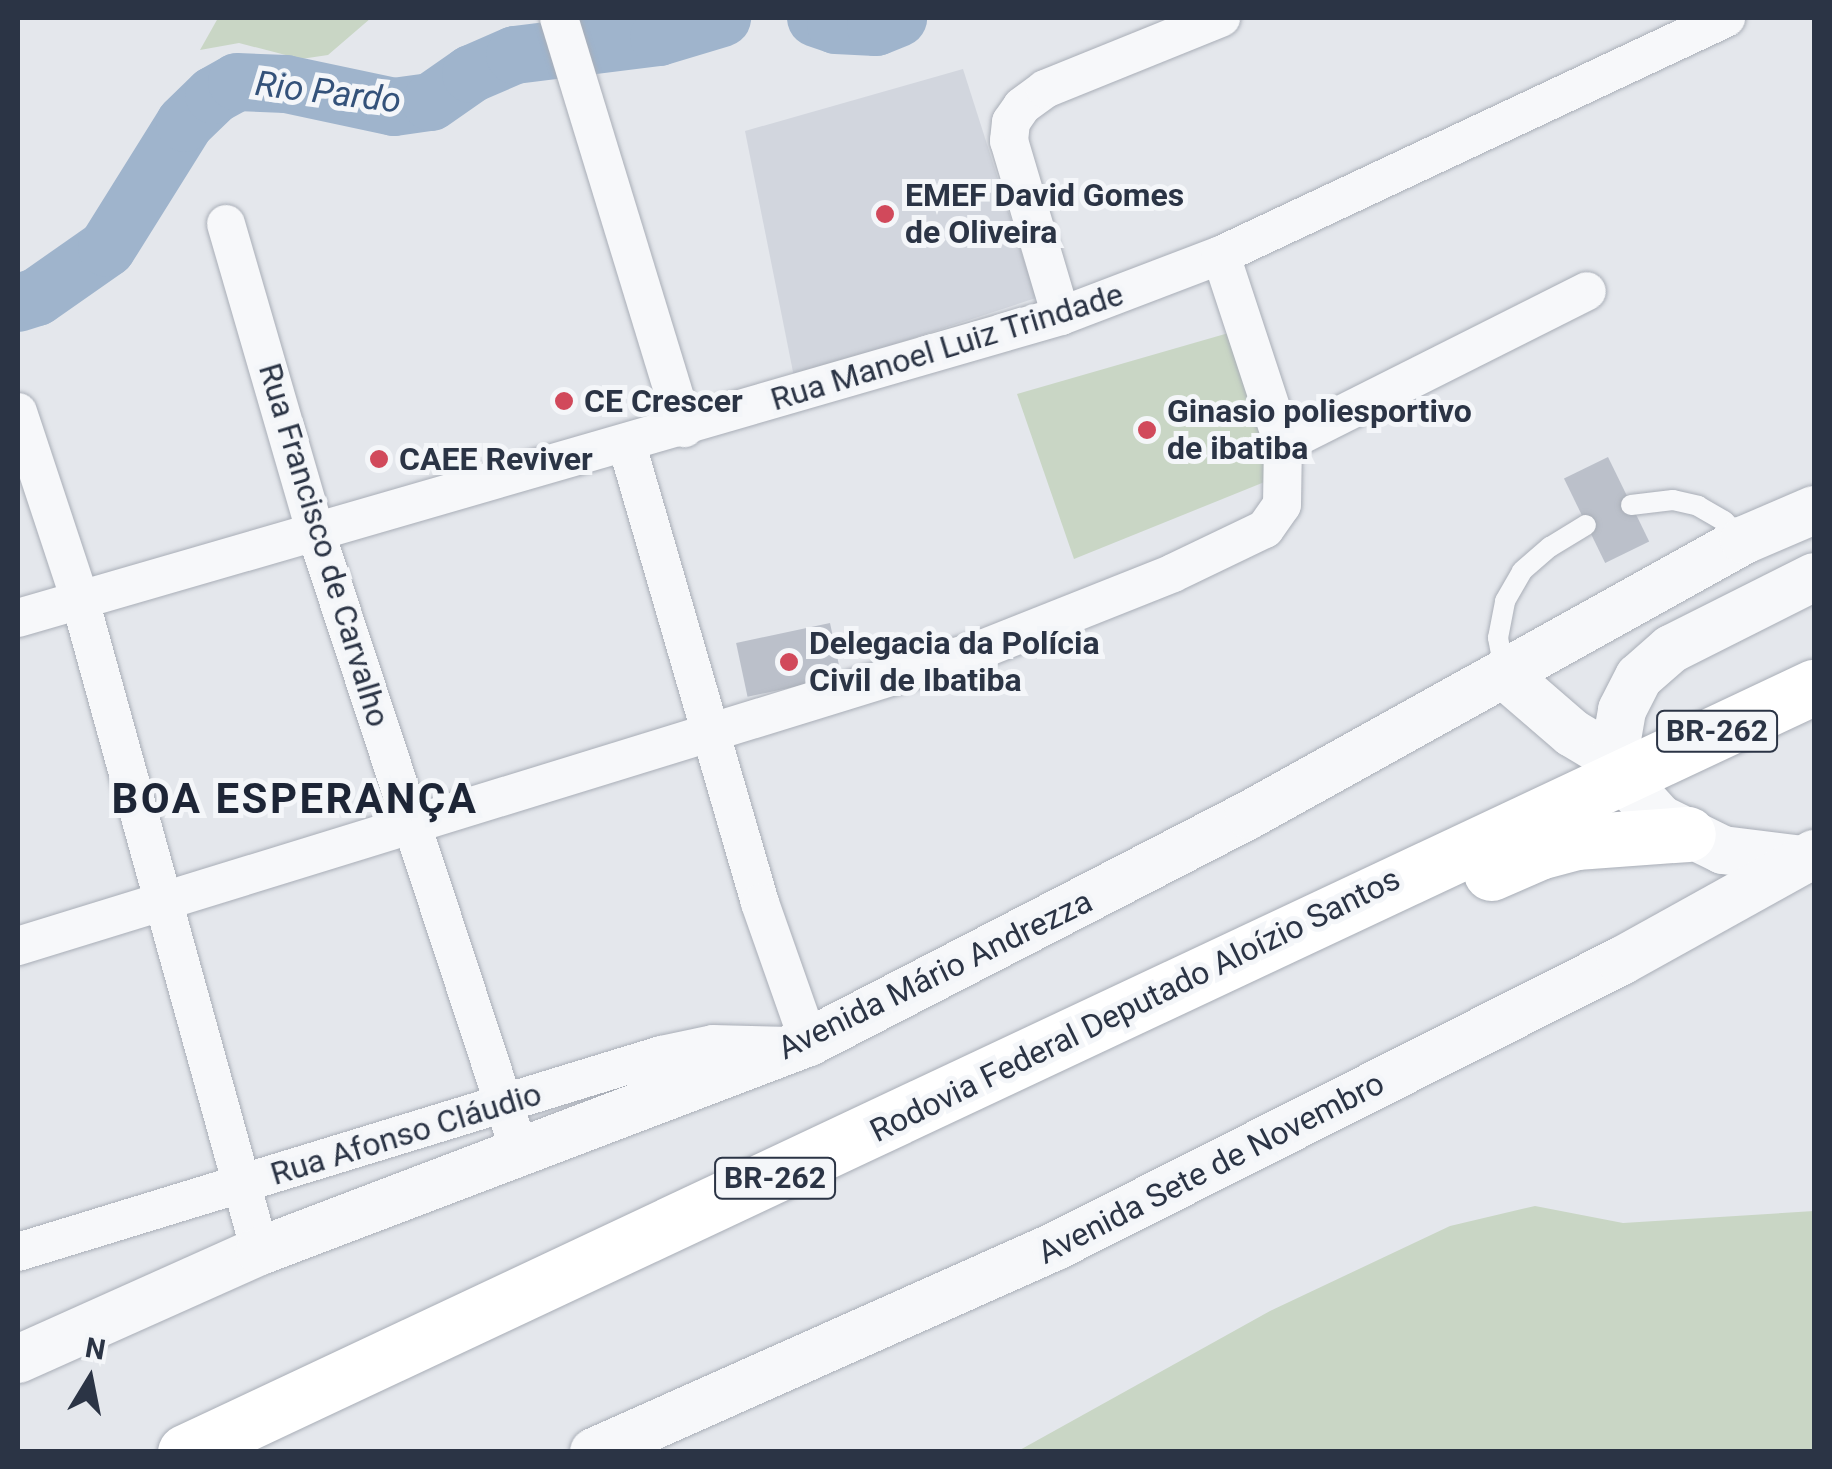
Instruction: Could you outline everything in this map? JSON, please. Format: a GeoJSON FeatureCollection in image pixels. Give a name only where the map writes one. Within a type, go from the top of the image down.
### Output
{"type":"FeatureCollection","features":[{"type":"Feature","properties":{"kind":"highway","name":"Rodovia Federal Deputado Aloízio Santos"},"geometry":{"type":"LineString","coordinates":[[185,1452],[733,1198],[1361,897],[1619,768],[1814,686]]}},
{"type":"Feature","properties":{"kind":"highway"},"geometry":{"type":"LineString","coordinates":[[1361,897],[1460,885],[1539,852],[1576,842],[1688,834]]}},
{"type":"Feature","properties":{"kind":"street"},"geometry":{"type":"LineString","coordinates":[[1061,316],[1009,141],[1011,122],[1022,106],[1044,90],[1221,18]]}},
{"type":"Feature","properties":{"kind":"street","name":"Rua Manoel Luiz Trindade"},"geometry":{"type":"LineString","coordinates":[[18,618],[627,445],[1061,316],[1221,255],[1726,18]]}},
{"type":"Feature","properties":{"kind":"street"},"geometry":{"type":"LineString","coordinates":[[565,39],[684,428]]}},
{"type":"Feature","properties":{"kind":"street","name":"Rua Francisco de Carvalho"},"geometry":{"type":"LineString","coordinates":[[226,224],[316,533],[519,1150]]}},
{"type":"Feature","properties":{"kind":"street"},"geometry":{"type":"LineString","coordinates":[[18,946],[410,822],[710,736],[985,648],[1265,529],[1282,505],[1283,444],[1221,255]]}},
{"type":"Feature","properties":{"kind":"street"},"geometry":{"type":"LineString","coordinates":[[1283,444],[1587,291]]}},
{"type":"Feature","properties":{"kind":"street"},"geometry":{"type":"LineString","coordinates":[[18,412],[80,600],[260,1251]]}},
{"type":"Feature","properties":{"kind":"street"},"geometry":{"type":"LineString","coordinates":[[627,445],[804,1045]]}},
{"type":"Feature","properties":{"kind":"street","name":"Avenida Mário Andrezza"},"geometry":{"type":"LineString","coordinates":[[18,1359],[260,1251],[804,1045],[1079,905],[1506,676],[1744,540],[1814,510]]}},
{"type":"Feature","properties":{"kind":"street"},"geometry":{"type":"LineString","coordinates":[[1619,768],[1622,710],[1639,678],[1671,649],[1814,577]]}},
{"type":"Feature","properties":{"kind":"street"},"geometry":{"type":"LineString","coordinates":[[1506,676],[1619,768],[1660,819],[1724,850],[1809,857]]}},
{"type":"Feature","properties":{"kind":"street","name":"Avenida Sete de Novembro"},"geometry":{"type":"LineString","coordinates":[[594,1452],[1056,1246],[1621,962],[1809,857]]}},
{"type":"Feature","properties":{"kind":"street","name":"Rua Afonso Cláudio"},"geometry":{"type":"LineString","coordinates":[[18,1252],[661,1055],[713,1044],[804,1045]]}},
{"type":"Feature","properties":{"kind":"lane"},"geometry":{"type":"LineString","coordinates":[[1631,505],[1673,500],[1698,506],[1724,520],[1744,540]]}},
{"type":"Feature","properties":{"kind":"lane"},"geometry":{"type":"LineString","coordinates":[[1506,676],[1498,638],[1505,601],[1522,571],[1550,547],[1586,526]]}},
{"type":"Feature","properties":{"kind":"shaded area","name":"EMEF David Gomes de Oliveira"},"geometry":{"type":"Polygon","coordinates":[[[963,69],[1036,298],[794,377],[745,131],[963,69]]]}},
{"type":"Feature","properties":{"kind":"green space"},"geometry":{"type":"Polygon","coordinates":[[[218,18],[371,18],[328,55],[301,59],[239,43],[200,50],[218,18]]]}},
{"type":"Feature","properties":{"kind":"green space","name":"Ginasio poliesportivo de ibatiba"},"geometry":{"type":"Polygon","coordinates":[[[1232,332],[1262,406],[1267,481],[1074,559],[1017,394],[1232,332]]]}},
{"type":"Feature","properties":{"kind":"green space"},"geometry":{"type":"Polygon","coordinates":[[[1535,1206],[1623,1223],[1814,1211],[1814,1451],[1018,1451],[1270,1311],[1450,1226],[1535,1206]]]}},
{"type":"Feature","properties":{"kind":"building"},"geometry":{"type":"Polygon","coordinates":[[[1608,457],[1649,541],[1605,563],[1564,478],[1608,457]]]}},
{"type":"Feature","properties":{"kind":"building","name":"Delegacia da Polícia Civil de Ibatiba"},"geometry":{"type":"Polygon","coordinates":[[[830,623],[841,677],[748,697],[736,643],[830,623]]]}},
{"type":"Feature","properties":{"kind":"waterway","name":"Rio Pardo"},"geometry":{"type":"LineString","coordinates":[[18,303],[37,297],[107,248],[185,123],[214,95],[237,82],[286,84],[394,107],[431,102],[471,74],[515,55],[659,37],[722,18]]}},
{"type":"Feature","properties":{"kind":"waterway","name":"Rio Pardo"},"geometry":{"type":"LineString","coordinates":[[816,18],[836,25],[876,27],[898,18]]}},
{"type":"Feature","properties":{"kind":"place","name":"EMEF David Gomes de Oliveira"},"geometry":{"type":"Point","coordinates":[885,214]}},
{"type":"Feature","properties":{"kind":"place","name":"CE Crescer"},"geometry":{"type":"Point","coordinates":[564,401]}},
{"type":"Feature","properties":{"kind":"place","name":"Ginasio poliesportivo de ibatiba"},"geometry":{"type":"Point","coordinates":[1147,430]}},
{"type":"Feature","properties":{"kind":"place","name":"CAEE Reviver"},"geometry":{"type":"Point","coordinates":[379,459]}},
{"type":"Feature","properties":{"kind":"place","name":"Delegacia da Polícia Civil de Ibatiba"},"geometry":{"type":"Point","coordinates":[789,662]}},
{"type":"Feature","properties":{"kind":"district","name":"BOA ESPERANÇA"},"geometry":{"type":"Point","coordinates":[295,799]}}]}
